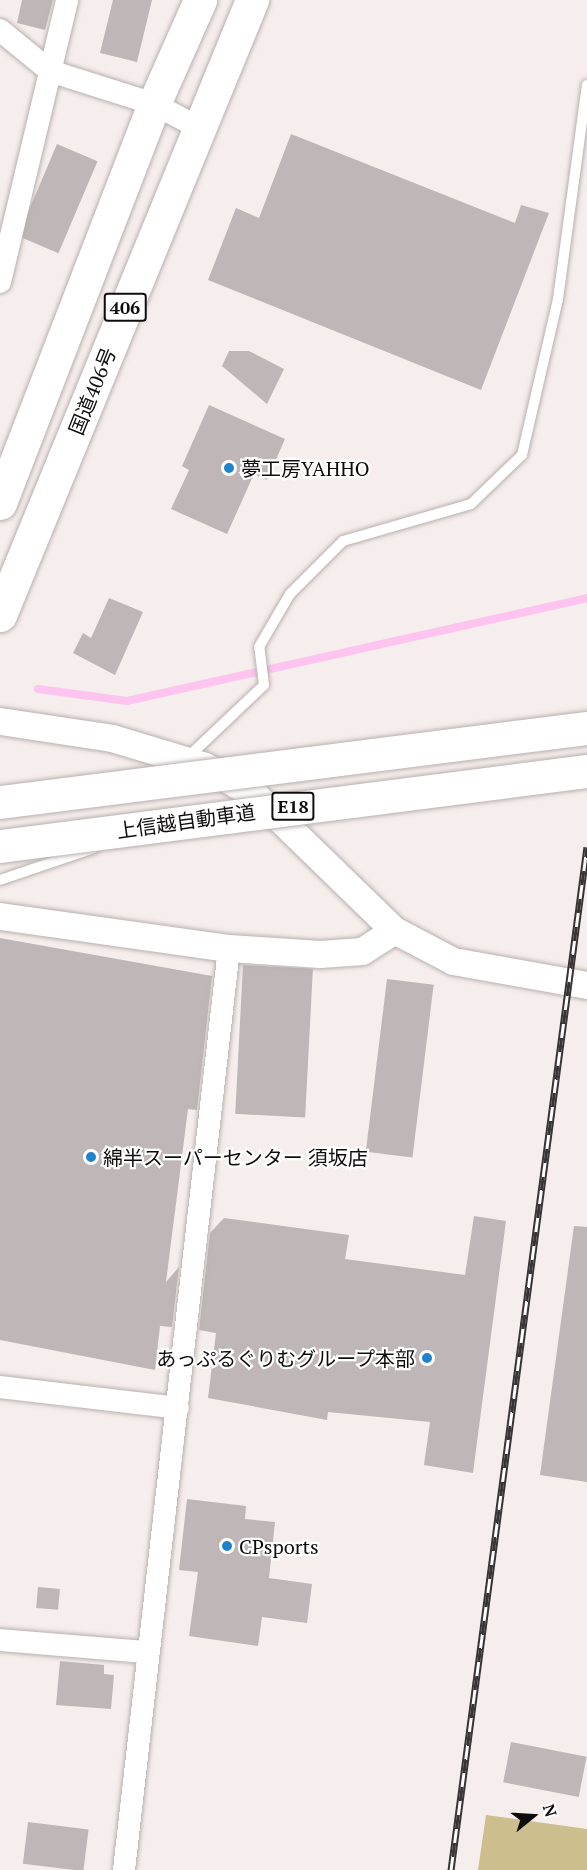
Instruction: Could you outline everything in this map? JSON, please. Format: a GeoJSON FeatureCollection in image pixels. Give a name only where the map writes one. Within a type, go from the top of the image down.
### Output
{"type":"FeatureCollection","features":[{"type":"Feature","properties":{"kind":"highway","name":"406"},"geometry":{"type":"LineString","coordinates":[[0,503],[154,104],[200,0]]}},
{"type":"Feature","properties":{"kind":"highway","name":"国道406号"},"geometry":{"type":"LineString","coordinates":[[0,615],[198,127],[252,0]]}},
{"type":"Feature","properties":{"kind":"highway","name":"E18"},"geometry":{"type":"LineString","coordinates":[[0,802],[587,728]]}},
{"type":"Feature","properties":{"kind":"highway","name":"上信越自動車道"},"geometry":{"type":"LineString","coordinates":[[0,846],[587,771]]}},
{"type":"Feature","properties":{"kind":"street"},"geometry":{"type":"LineString","coordinates":[[0,282],[67,0]]}},
{"type":"Feature","properties":{"kind":"street"},"geometry":{"type":"LineString","coordinates":[[0,30],[50,71],[154,104],[198,127]]}},
{"type":"Feature","properties":{"kind":"street"},"geometry":{"type":"LineString","coordinates":[[0,721],[112,738],[205,766],[256,796],[394,930],[453,961],[587,985]]}},
{"type":"Feature","properties":{"kind":"street"},"geometry":{"type":"LineString","coordinates":[[0,916],[229,948],[320,954],[362,951],[394,930]]}},
{"type":"Feature","properties":{"kind":"street"},"geometry":{"type":"LineString","coordinates":[[124,1870],[147,1652],[178,1408],[229,948]]}},
{"type":"Feature","properties":{"kind":"street"},"geometry":{"type":"LineString","coordinates":[[0,1387],[178,1408]]}},
{"type":"Feature","properties":{"kind":"street"},"geometry":{"type":"LineString","coordinates":[[0,1640],[147,1652]]}},
{"type":"Feature","properties":{"kind":"lane"},"geometry":{"type":"LineString","coordinates":[[185,760],[264,685],[259,647],[290,594],[343,541],[471,504],[522,455],[558,298],[587,85]]}},
{"type":"Feature","properties":{"kind":"lane"},"geometry":{"type":"LineString","coordinates":[[0,880],[165,824]]}},
{"type":"Feature","properties":{"kind":"shaded area"},"geometry":{"type":"Polygon","coordinates":[[[486,1815],[587,1829],[587,1870],[478,1870],[486,1815]]]}},
{"type":"Feature","properties":{"kind":"building"},"geometry":{"type":"Polygon","coordinates":[[[22,0],[53,0],[45,30],[17,23],[22,0]]]}},
{"type":"Feature","properties":{"kind":"building"},"geometry":{"type":"Polygon","coordinates":[[[113,0],[152,0],[137,62],[100,53],[113,0]]]}},
{"type":"Feature","properties":{"kind":"building"},"geometry":{"type":"Polygon","coordinates":[[[291,134],[515,223],[521,205],[549,213],[481,390],[208,280],[236,208],[259,218],[291,134]]]}},
{"type":"Feature","properties":{"kind":"building"},"geometry":{"type":"Polygon","coordinates":[[[57,144],[98,161],[58,253],[18,236],[57,144]]]}},
{"type":"Feature","properties":{"kind":"building"},"geometry":{"type":"Polygon","coordinates":[[[229,351],[249,351],[284,369],[267,404],[222,366],[229,351]]]}},
{"type":"Feature","properties":{"kind":"building","name":"夢工房YAHHO"},"geometry":{"type":"Polygon","coordinates":[[[209,405],[285,439],[267,480],[254,474],[227,534],[171,509],[189,470],[182,466],[209,405]]]}},
{"type":"Feature","properties":{"kind":"building"},"geometry":{"type":"Polygon","coordinates":[[[109,598],[143,612],[115,675],[73,653],[83,633],[91,638],[109,598]]]}},
{"type":"Feature","properties":{"kind":"building","name":"綿半スーパーセンター 須坂店"},"geometry":{"type":"Polygon","coordinates":[[[0,938],[212,976],[197,1110],[188,1109],[166,1282],[179,1267],[172,1327],[160,1326],[155,1370],[0,1340],[0,938]]]}},
{"type":"Feature","properties":{"kind":"building"},"geometry":{"type":"Polygon","coordinates":[[[243,965],[313,969],[305,1117],[235,1114],[243,965]]]}},
{"type":"Feature","properties":{"kind":"building"},"geometry":{"type":"Polygon","coordinates":[[[387,979],[434,985],[412,1157],[366,1152],[387,979]]]}},
{"type":"Feature","properties":{"kind":"building"},"geometry":{"type":"Polygon","coordinates":[[[474,1216],[506,1221],[473,1473],[424,1465],[430,1422],[328,1412],[327,1420],[208,1398],[216,1333],[199,1330],[210,1233],[224,1218],[349,1235],[345,1259],[465,1275],[474,1216]]]}},
{"type":"Feature","properties":{"kind":"building"},"geometry":{"type":"Polygon","coordinates":[[[574,1226],[587,1227],[587,1482],[540,1475],[574,1226]]]}},
{"type":"Feature","properties":{"kind":"building"},"geometry":{"type":"Polygon","coordinates":[[[187,1499],[246,1506],[245,1519],[275,1522],[269,1578],[312,1584],[307,1623],[262,1617],[258,1646],[189,1636],[198,1572],[179,1570],[187,1499]]]}},
{"type":"Feature","properties":{"kind":"building"},"geometry":{"type":"Polygon","coordinates":[[[38,1587],[60,1589],[58,1610],[36,1608],[38,1587]]]}},
{"type":"Feature","properties":{"kind":"building"},"geometry":{"type":"Polygon","coordinates":[[[60,1661],[104,1665],[104,1674],[114,1675],[111,1709],[56,1705],[60,1661]]]}},
{"type":"Feature","properties":{"kind":"building"},"geometry":{"type":"Polygon","coordinates":[[[511,1742],[587,1757],[579,1797],[503,1782],[511,1742]]]}},
{"type":"Feature","properties":{"kind":"building"},"geometry":{"type":"Polygon","coordinates":[[[28,1822],[89,1829],[84,1870],[23,1864],[28,1822]]]}},
{"type":"Feature","properties":{"kind":"waterway"},"geometry":{"type":"LineString","coordinates":[[38,689],[127,701],[587,598]]}},
{"type":"Feature","properties":{"kind":"railway"},"geometry":{"type":"LineString","coordinates":[[451,1870],[587,847]]}},
{"type":"Feature","properties":{"kind":"place","name":"夢工房YAHHO"},"geometry":{"type":"Point","coordinates":[229,468]}},
{"type":"Feature","properties":{"kind":"place","name":"綿半スーパーセンター 須坂店"},"geometry":{"type":"Point","coordinates":[91,1157]}},
{"type":"Feature","properties":{"kind":"place","name":"あっぷるぐりむグループ本部"},"geometry":{"type":"Point","coordinates":[427,1358]}},
{"type":"Feature","properties":{"kind":"place","name":"CPsports"},"geometry":{"type":"Point","coordinates":[227,1546]}}]}
